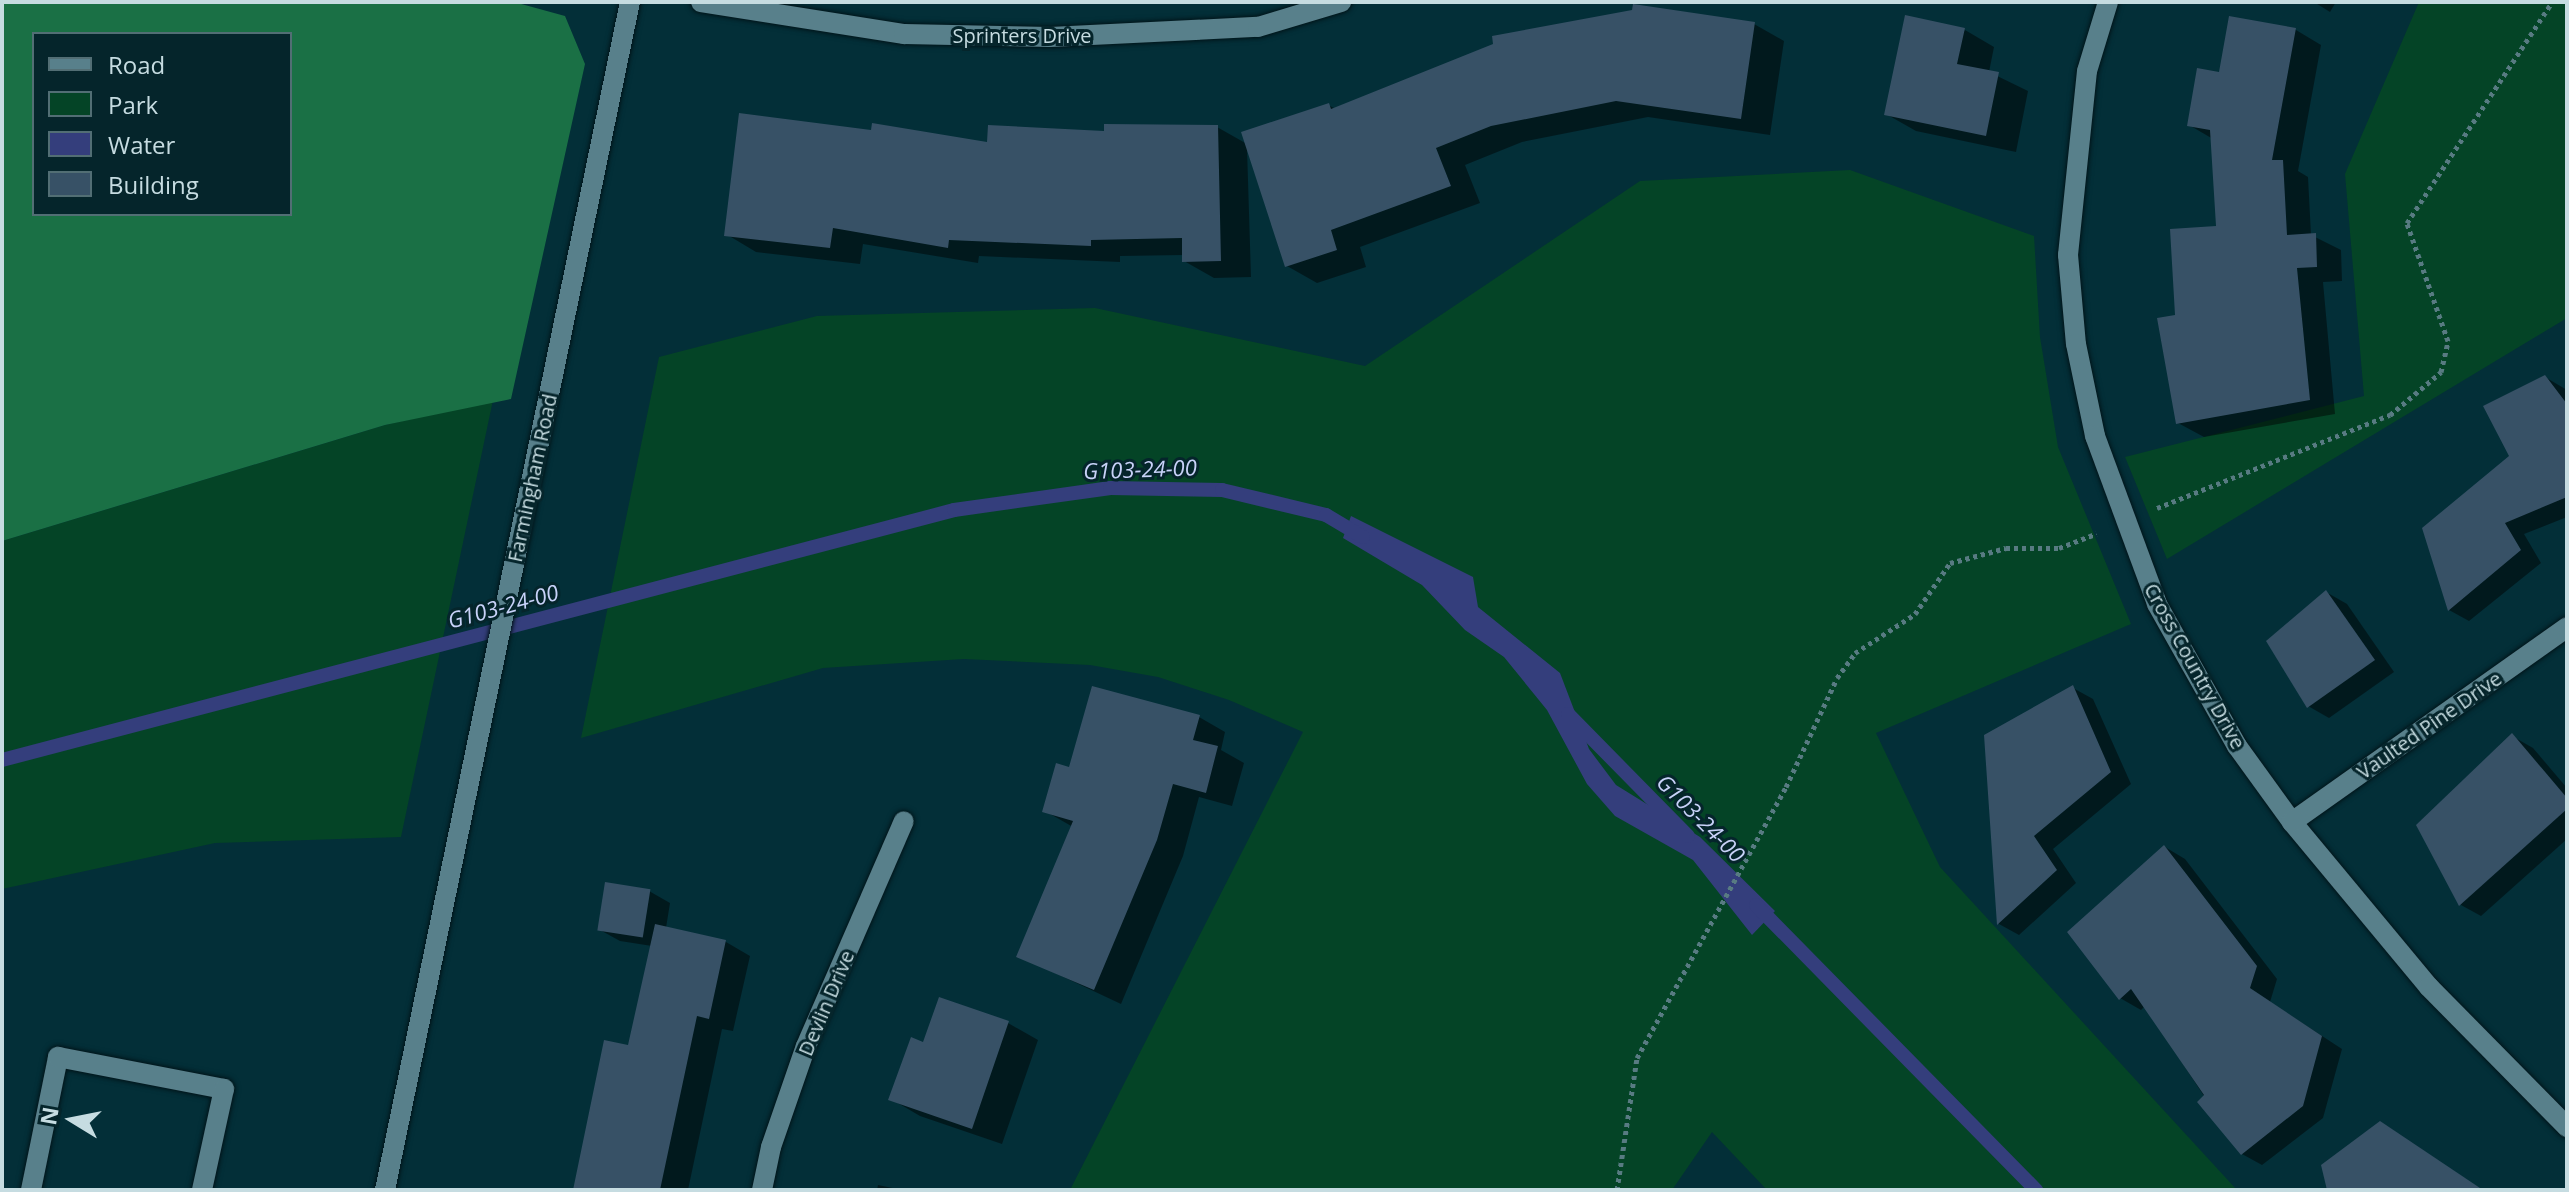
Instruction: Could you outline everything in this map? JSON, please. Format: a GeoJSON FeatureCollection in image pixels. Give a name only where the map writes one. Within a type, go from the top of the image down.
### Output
{"type":"FeatureCollection","features":[{"type":"Feature","properties":{"kind":"street","name":"Farmingham Road"},"geometry":{"type":"LineString","coordinates":[[385,1190],[630,2]]}},
{"type":"Feature","properties":{"kind":"street","name":"Sprinters Drive"},"geometry":{"type":"LineString","coordinates":[[701,2],[904,34],[1050,37],[1182,35],[1258,27],[1341,2]]}},
{"type":"Feature","properties":{"kind":"street","name":"Cross Country Drive"},"geometry":{"type":"LineString","coordinates":[[2108,2],[2087,71],[2068,255],[2076,344],[2095,436],[2124,523],[2157,604],[2237,746],[2292,822],[2429,987],[2567,1127]]}},
{"type":"Feature","properties":{"kind":"street","name":"Vaulted Pine Drive"},"geometry":{"type":"LineString","coordinates":[[2292,822],[2567,627]]}},
{"type":"Feature","properties":{"kind":"street","name":"Devlin Drive"},"geometry":{"type":"LineString","coordinates":[[762,1190],[771,1147],[806,1046],[904,821]]}},
{"type":"Feature","properties":{"kind":"street"},"geometry":{"type":"LineString","coordinates":[[31,1190],[58,1057],[224,1089],[202,1190]]}},
{"type":"Feature","properties":{"kind":"path"},"geometry":{"type":"LineString","coordinates":[[1617,1190],[1637,1058],[1744,863],[1837,678],[1855,653],[1915,614],[1950,563],[2006,548],[2059,548],[2124,523],[2390,415],[2441,372],[2448,341],[2407,223],[2552,2]]}},
{"type":"Feature","properties":{"kind":"green space"},"geometry":{"type":"Polygon","coordinates":[[[2,2],[514,2],[565,16],[585,64],[511,399],[385,425],[2,541],[2,2]]]}},
{"type":"Feature","properties":{"kind":"green space"},"geometry":{"type":"Polygon","coordinates":[[[2419,2],[2567,2],[2567,318],[2167,559],[2125,457],[2364,396],[2345,174],[2419,2]]]}},
{"type":"Feature","properties":{"kind":"green space"},"geometry":{"type":"Polygon","coordinates":[[[1850,170],[2034,236],[2040,337],[2058,447],[2131,624],[1876,733],[1940,867],[2237,1190],[1767,1190],[1712,1132],[1672,1190],[1070,1190],[1303,732],[1229,700],[1158,677],[1090,665],[964,659],[823,668],[581,738],[659,357],[817,316],[1095,308],[1365,366],[1640,181],[1850,170]]]}},
{"type":"Feature","properties":{"kind":"green space"},"geometry":{"type":"Polygon","coordinates":[[[493,400],[401,837],[215,843],[2,889],[2,541],[385,425],[493,400]]]}},
{"type":"Feature","properties":{"kind":"water"},"geometry":{"type":"Polygon","coordinates":[[[1351,516],[1473,577],[1478,607],[1560,673],[1589,749],[1616,785],[1700,837],[1775,911],[1752,935],[1693,860],[1615,816],[1587,784],[1547,710],[1504,657],[1465,630],[1422,585],[1343,538],[1351,516]]]}},
{"type":"Feature","properties":{"kind":"building"},"geometry":{"type":"Polygon","coordinates":[[[1633,4],[1755,22],[1741,119],[1616,101],[1491,126],[1436,148],[1451,186],[1331,230],[1337,250],[1285,267],[1241,132],[1329,103],[1331,109],[1493,44],[1492,36],[1632,10],[1633,4]]]}},
{"type":"Feature","properties":{"kind":"building"},"geometry":{"type":"Polygon","coordinates":[[[1905,15],[1965,28],[1957,64],[1999,72],[1986,136],[1884,115],[1905,15]]]}},
{"type":"Feature","properties":{"kind":"building"},"geometry":{"type":"Polygon","coordinates":[[[2229,16],[2296,28],[2272,160],[2283,160],[2287,235],[2316,233],[2317,267],[2297,268],[2310,400],[2176,424],[2157,318],[2175,315],[2170,229],[2216,226],[2210,130],[2187,126],[2197,68],[2219,72],[2229,16]]]}},
{"type":"Feature","properties":{"kind":"building"},"geometry":{"type":"Polygon","coordinates":[[[739,113],[871,130],[872,123],[987,142],[988,125],[1104,131],[1104,124],[1218,125],[1221,261],[1182,262],[1182,238],[1091,240],[1091,246],[949,240],[948,248],[833,228],[830,248],[724,236],[739,113]]]}},
{"type":"Feature","properties":{"kind":"building"},"geometry":{"type":"Polygon","coordinates":[[[2545,375],[2567,404],[2567,497],[2505,523],[2521,550],[2448,611],[2422,528],[2509,456],[2483,406],[2545,375]]]}},
{"type":"Feature","properties":{"kind":"building"},"geometry":{"type":"Polygon","coordinates":[[[2326,590],[2375,660],[2307,708],[2266,641],[2326,590]]]}},
{"type":"Feature","properties":{"kind":"building"},"geometry":{"type":"Polygon","coordinates":[[[2073,685],[2111,772],[2034,836],[2057,870],[1997,925],[1984,735],[2073,685]]]}},
{"type":"Feature","properties":{"kind":"building"},"geometry":{"type":"Polygon","coordinates":[[[1092,686],[1200,715],[1193,740],[1218,746],[1206,793],[1173,784],[1157,840],[1094,990],[1016,957],[1073,821],[1042,812],[1056,763],[1069,767],[1092,686]]]}},
{"type":"Feature","properties":{"kind":"building"},"geometry":{"type":"Polygon","coordinates":[[[2512,733],[2567,798],[2567,809],[2459,906],[2416,825],[2512,733]]]}},
{"type":"Feature","properties":{"kind":"building"},"geometry":{"type":"Polygon","coordinates":[[[2164,845],[2257,966],[2250,988],[2322,1036],[2303,1106],[2241,1155],[2197,1102],[2204,1095],[2131,989],[2119,1000],[2067,932],[2164,845]]]}},
{"type":"Feature","properties":{"kind":"building"},"geometry":{"type":"Polygon","coordinates":[[[605,882],[650,889],[643,938],[597,930],[605,882]]]}},
{"type":"Feature","properties":{"kind":"building"},"geometry":{"type":"Polygon","coordinates":[[[655,924],[726,940],[709,1019],[697,1016],[660,1190],[573,1190],[604,1040],[628,1045],[655,924]]]}},
{"type":"Feature","properties":{"kind":"building"},"geometry":{"type":"Polygon","coordinates":[[[939,997],[1009,1021],[972,1129],[888,1100],[911,1037],[923,1042],[939,997]]]}},
{"type":"Feature","properties":{"kind":"building"},"geometry":{"type":"Polygon","coordinates":[[[2380,1121],[2483,1190],[2327,1190],[2321,1165],[2380,1121]]]}},
{"type":"Feature","properties":{"kind":"waterway","name":"G103-24-00"},"geometry":{"type":"LineString","coordinates":[[2,760],[954,510],[1110,488],[1222,490],[1326,515],[1363,537]]}},
{"type":"Feature","properties":{"kind":"waterway","name":"G103-24-00"},"geometry":{"type":"LineString","coordinates":[[1568,714],[1688,836]]}},
{"type":"Feature","properties":{"kind":"waterway","name":"G103-24-00"},"geometry":{"type":"LineString","coordinates":[[1756,905],[2036,1190]]}}]}
